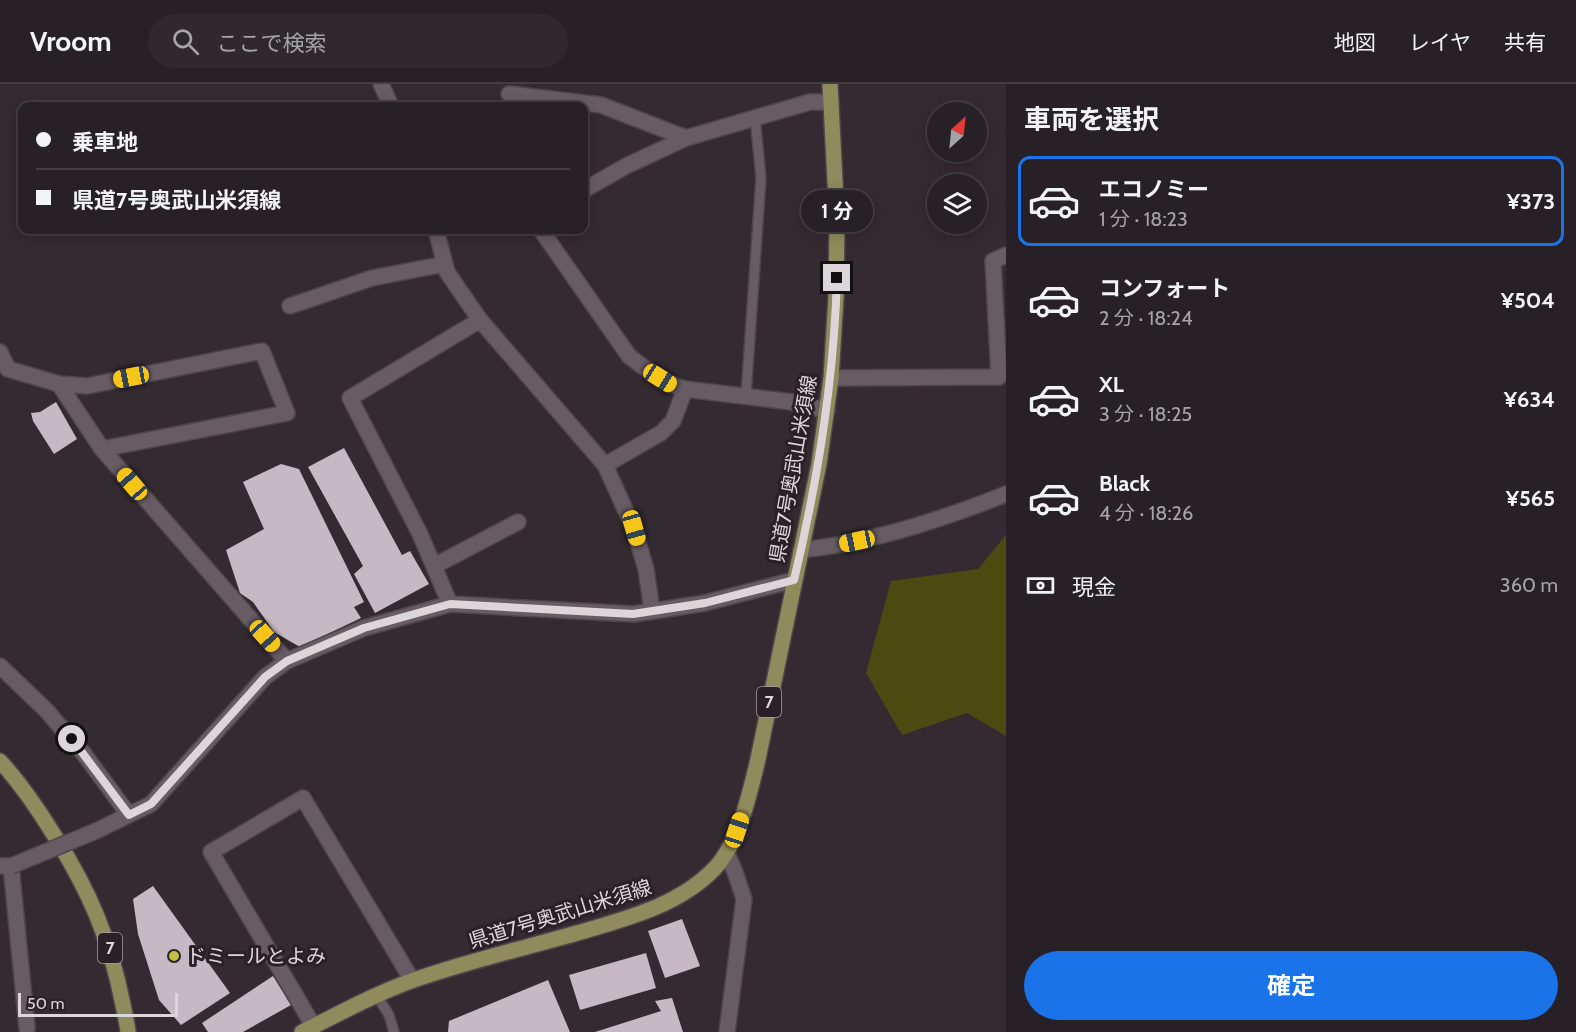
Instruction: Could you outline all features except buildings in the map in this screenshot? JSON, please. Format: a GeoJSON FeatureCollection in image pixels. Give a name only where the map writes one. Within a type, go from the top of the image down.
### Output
{"type":"FeatureCollection","features":[{"type":"Feature","properties":{"kind":"main road","name":"県道7号奥武山米須線"},"geometry":{"type":"LineString","coordinates":[[308,1029],[412,980],[602,926],[652,909],[676,898],[698,882],[727,854],[752,782],[819,464],[827,411],[836,297],[837,220],[830,84]]}},
{"type":"Feature","properties":{"kind":"main road","name":"7"},"geometry":{"type":"LineString","coordinates":[[0,761],[19,783],[44,819],[95,907],[115,966],[128,1032]]}},
{"type":"Feature","properties":{"kind":"street"},"geometry":{"type":"LineString","coordinates":[[381,84],[389,102]]}},
{"type":"Feature","properties":{"kind":"street"},"geometry":{"type":"LineString","coordinates":[[509,95],[573,102]]}},
{"type":"Feature","properties":{"kind":"street"},"geometry":{"type":"LineString","coordinates":[[588,188],[626,166],[686,138],[810,102],[830,102]]}},
{"type":"Feature","properties":{"kind":"street"},"geometry":{"type":"LineString","coordinates":[[588,104],[601,105],[686,138]]}},
{"type":"Feature","properties":{"kind":"street"},"geometry":{"type":"LineString","coordinates":[[437,234],[447,272],[480,321],[605,465],[634,528],[646,569],[652,611]]}},
{"type":"Feature","properties":{"kind":"street"},"geometry":{"type":"LineString","coordinates":[[544,234],[629,356],[649,372],[670,385],[746,395],[827,411]]}},
{"type":"Feature","properties":{"kind":"street"},"geometry":{"type":"LineString","coordinates":[[831,378],[999,377],[993,261],[1006,255]]}},
{"type":"Feature","properties":{"kind":"street"},"geometry":{"type":"LineString","coordinates":[[290,306],[372,278],[445,264]]}},
{"type":"Feature","properties":{"kind":"street"},"geometry":{"type":"LineString","coordinates":[[450,604],[420,534],[350,398],[480,321]]}},
{"type":"Feature","properties":{"kind":"street"},"geometry":{"type":"LineString","coordinates":[[0,352],[8,369],[59,384],[87,386],[262,351],[287,413],[102,449]]}},
{"type":"Feature","properties":{"kind":"street"},"geometry":{"type":"LineString","coordinates":[[59,384],[102,449],[287,661]]}},
{"type":"Feature","properties":{"kind":"street"},"geometry":{"type":"LineString","coordinates":[[605,465],[661,433],[673,421],[685,388]]}},
{"type":"Feature","properties":{"kind":"street"},"geometry":{"type":"LineString","coordinates":[[801,550],[875,537],[958,513],[1006,494]]}},
{"type":"Feature","properties":{"kind":"street"},"geometry":{"type":"LineString","coordinates":[[434,566],[518,522]]}},
{"type":"Feature","properties":{"kind":"street"},"geometry":{"type":"LineString","coordinates":[[27,1028],[6,866],[96,831],[151,804],[265,677],[287,661],[364,628],[450,604],[633,614],[705,603],[794,580]]}},
{"type":"Feature","properties":{"kind":"street"},"geometry":{"type":"LineString","coordinates":[[0,666],[46,710],[84,754],[129,815]]}},
{"type":"Feature","properties":{"kind":"street"},"geometry":{"type":"LineString","coordinates":[[308,1029],[211,852],[303,798],[412,980]]}},
{"type":"Feature","properties":{"kind":"street"},"geometry":{"type":"LineString","coordinates":[[727,854],[744,899],[728,1032]]}},
{"type":"Feature","properties":{"kind":"lane"},"geometry":{"type":"LineString","coordinates":[[746,395],[761,178],[755,117]]}},
{"type":"Feature","properties":{"kind":"lane"},"geometry":{"type":"LineString","coordinates":[[377,996],[389,1015],[394,1032]]}},
{"type":"Feature","properties":{"kind":"shaded area"},"geometry":{"type":"Polygon","coordinates":[[[1006,535],[1006,736],[967,713],[902,735],[866,673],[891,581],[978,569],[1006,535]]]}},
{"type":"Feature","properties":{"kind":"place","name":"ドミールとよみ"},"geometry":{"type":"Point","coordinates":[174,956]}},
{"type":"Feature","properties":{"kind":"route"},"geometry":{"type":"LineString","coordinates":[[72,739],[129,815],[151,804],[265,677],[287,661],[364,628],[450,604],[633,614],[705,603],[794,580],[823,440],[831,378],[837,278]]}}]}
